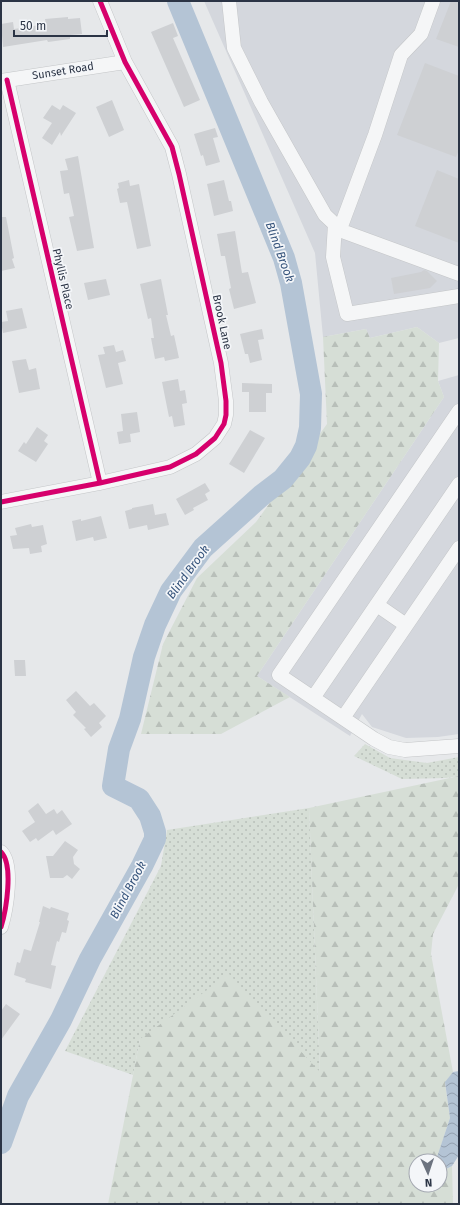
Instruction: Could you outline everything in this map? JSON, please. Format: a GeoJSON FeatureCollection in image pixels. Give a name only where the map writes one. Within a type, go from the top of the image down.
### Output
{"type":"FeatureCollection","features":[{"type":"Feature","properties":{"kind":"street","name":"Brook Lane"},"geometry":{"type":"LineString","coordinates":[[1,502],[100,483],[170,467],[196,454],[216,438],[224,424],[226,414],[226,401],[221,363],[172,148],[125,62],[100,1]]}},
{"type":"Feature","properties":{"kind":"street"},"geometry":{"type":"LineString","coordinates":[[230,1],[234,48],[261,102],[325,215],[338,226],[459,274]]}},
{"type":"Feature","properties":{"kind":"street"},"geometry":{"type":"LineString","coordinates":[[433,1],[421,34],[401,55],[375,135],[338,226],[333,257],[347,314],[459,296]]}},
{"type":"Feature","properties":{"kind":"street","name":"Sunset Road"},"geometry":{"type":"LineString","coordinates":[[4,81],[125,62]]}},
{"type":"Feature","properties":{"kind":"street","name":"Phyllis Place"},"geometry":{"type":"LineString","coordinates":[[4,81],[100,483]]}},
{"type":"Feature","properties":{"kind":"street"},"geometry":{"type":"LineString","coordinates":[[459,411],[279,675],[374,739],[389,747],[405,750],[459,746]]}},
{"type":"Feature","properties":{"kind":"street"},"geometry":{"type":"LineString","coordinates":[[313,698],[459,484]]}},
{"type":"Feature","properties":{"kind":"street"},"geometry":{"type":"LineString","coordinates":[[343,718],[459,548]]}},
{"type":"Feature","properties":{"kind":"street"},"geometry":{"type":"LineString","coordinates":[[377,605],[406,625]]}},
{"type":"Feature","properties":{"kind":"street"},"geometry":{"type":"LineString","coordinates":[[1,852],[4,855],[7,865],[8,894],[6,910],[1,927]]}},
{"type":"Feature","properties":{"kind":"shaded area"},"geometry":{"type":"Polygon","coordinates":[[[204,1],[459,1],[459,338],[439,343],[417,327],[370,338],[366,329],[323,337],[315,253],[204,1]]]}},
{"type":"Feature","properties":{"kind":"shaded area"},"geometry":{"type":"Polygon","coordinates":[[[459,375],[459,734],[438,737],[406,738],[372,727],[362,714],[350,736],[257,676],[444,397],[438,381],[459,375]]]}},
{"type":"Feature","properties":{"kind":"green space"},"geometry":{"type":"Polygon","coordinates":[[[417,327],[439,343],[438,381],[444,397],[257,676],[290,697],[221,734],[141,734],[163,644],[197,578],[256,522],[327,424],[323,337],[366,329],[370,338],[417,327]]]}},
{"type":"Feature","properties":{"kind":"green space"},"geometry":{"type":"Polygon","coordinates":[[[365,744],[390,758],[427,763],[459,757],[459,776],[446,778],[402,779],[354,756],[365,744]]]}},
{"type":"Feature","properties":{"kind":"green space"},"geometry":{"type":"Polygon","coordinates":[[[459,776],[459,884],[433,934],[431,954],[453,1072],[445,1083],[450,1118],[439,1153],[408,1153],[408,1193],[448,1193],[448,1168],[452,1166],[453,1204],[108,1204],[140,1039],[229,974],[320,1072],[309,808],[459,776]]]}},
{"type":"Feature","properties":{"kind":"green space"},"geometry":{"type":"Polygon","coordinates":[[[309,808],[320,1073],[140,1039],[133,1075],[65,1051],[161,866],[167,830],[309,808]]]}},
{"type":"Feature","properties":{"kind":"water"},"geometry":{"type":"Polygon","coordinates":[[[459,1071],[459,1155],[452,1166],[448,1168],[448,1153],[438,1153],[450,1118],[445,1082],[453,1072],[459,1071]]]}},
{"type":"Feature","properties":{"kind":"building"},"geometry":{"type":"Polygon","coordinates":[[[451,1],[459,1],[459,47],[436,39],[451,1]]]}},
{"type":"Feature","properties":{"kind":"building"},"geometry":{"type":"Polygon","coordinates":[[[68,17],[68,19],[80,18],[82,34],[70,35],[70,39],[48,42],[47,40],[3,47],[1,24],[13,22],[14,29],[46,24],[45,19],[68,17]]]}},
{"type":"Feature","properties":{"kind":"building"},"geometry":{"type":"Polygon","coordinates":[[[173,23],[178,36],[173,38],[200,100],[184,107],[151,32],[173,23]]]}},
{"type":"Feature","properties":{"kind":"building"},"geometry":{"type":"Polygon","coordinates":[[[425,63],[459,76],[459,150],[456,157],[397,135],[425,63]]]}},
{"type":"Feature","properties":{"kind":"building"},"geometry":{"type":"Polygon","coordinates":[[[112,100],[124,130],[109,137],[96,107],[112,100]]]}},
{"type":"Feature","properties":{"kind":"building"},"geometry":{"type":"Polygon","coordinates":[[[52,105],[60,110],[63,105],[76,113],[61,136],[60,132],[52,145],[42,138],[52,123],[43,118],[52,105]]]}},
{"type":"Feature","properties":{"kind":"building"},"geometry":{"type":"Polygon","coordinates":[[[215,128],[218,137],[213,138],[220,162],[206,166],[194,134],[215,128]]]}},
{"type":"Feature","properties":{"kind":"building"},"geometry":{"type":"Polygon","coordinates":[[[78,156],[94,248],[77,251],[69,217],[74,216],[69,193],[64,194],[60,171],[68,170],[65,159],[78,156]]]}},
{"type":"Feature","properties":{"kind":"building"},"geometry":{"type":"Polygon","coordinates":[[[437,170],[459,179],[459,243],[415,226],[437,170]]]}},
{"type":"Feature","properties":{"kind":"building"},"geometry":{"type":"Polygon","coordinates":[[[129,180],[130,186],[139,184],[151,246],[137,249],[127,202],[120,203],[117,189],[119,188],[118,183],[129,180]]]}},
{"type":"Feature","properties":{"kind":"building"},"geometry":{"type":"Polygon","coordinates":[[[224,180],[233,211],[214,216],[207,184],[224,180]]]}},
{"type":"Feature","properties":{"kind":"building"},"geometry":{"type":"Polygon","coordinates":[[[1,217],[6,217],[14,258],[12,259],[15,268],[1,271],[1,217]]]}},
{"type":"Feature","properties":{"kind":"building"},"geometry":{"type":"Polygon","coordinates":[[[235,231],[242,273],[248,272],[256,303],[234,309],[229,289],[231,288],[225,256],[221,256],[217,234],[235,231]]]}},
{"type":"Feature","properties":{"kind":"building"},"geometry":{"type":"Polygon","coordinates":[[[424,270],[437,281],[430,288],[394,294],[391,278],[421,272],[424,270]]]}},
{"type":"Feature","properties":{"kind":"building"},"geometry":{"type":"Polygon","coordinates":[[[106,279],[110,295],[88,300],[84,283],[106,279]]]}},
{"type":"Feature","properties":{"kind":"building"},"geometry":{"type":"Polygon","coordinates":[[[161,279],[168,315],[166,315],[171,336],[174,335],[179,358],[165,361],[164,357],[155,359],[151,338],[154,338],[151,318],[148,319],[140,284],[161,279]]]}},
{"type":"Feature","properties":{"kind":"building"},"geometry":{"type":"Polygon","coordinates":[[[22,308],[27,328],[3,333],[1,322],[8,321],[6,311],[22,308]]]}},
{"type":"Feature","properties":{"kind":"building"},"geometry":{"type":"Polygon","coordinates":[[[262,329],[264,339],[258,340],[262,360],[250,363],[248,354],[245,354],[240,334],[262,329]]]}},
{"type":"Feature","properties":{"kind":"building"},"geometry":{"type":"Polygon","coordinates":[[[114,345],[116,352],[123,350],[126,361],[118,363],[123,384],[106,388],[98,355],[105,354],[103,347],[114,345]]]}},
{"type":"Feature","properties":{"kind":"building"},"geometry":{"type":"Polygon","coordinates":[[[26,359],[29,370],[36,368],[40,389],[19,393],[12,361],[26,359]]]}},
{"type":"Feature","properties":{"kind":"building"},"geometry":{"type":"Polygon","coordinates":[[[178,379],[180,391],[185,390],[187,403],[182,404],[185,425],[174,427],[172,416],[169,417],[162,382],[178,379]]]}},
{"type":"Feature","properties":{"kind":"building"},"geometry":{"type":"Polygon","coordinates":[[[242,383],[272,384],[272,393],[266,393],[266,412],[249,412],[249,392],[242,392],[242,383]]]}},
{"type":"Feature","properties":{"kind":"building"},"geometry":{"type":"Polygon","coordinates":[[[137,412],[140,432],[130,434],[131,442],[119,444],[117,432],[123,431],[121,414],[137,412]]]}},
{"type":"Feature","properties":{"kind":"building"},"geometry":{"type":"Polygon","coordinates":[[[37,427],[48,435],[44,441],[48,444],[36,462],[18,451],[24,442],[26,444],[37,427]]]}},
{"type":"Feature","properties":{"kind":"building"},"geometry":{"type":"Polygon","coordinates":[[[250,430],[265,438],[244,473],[229,464],[250,430]]]}},
{"type":"Feature","properties":{"kind":"building"},"geometry":{"type":"Polygon","coordinates":[[[205,483],[210,491],[205,494],[208,500],[193,508],[194,510],[185,515],[176,499],[205,483]]]}},
{"type":"Feature","properties":{"kind":"building"},"geometry":{"type":"Polygon","coordinates":[[[153,504],[155,515],[166,513],[169,525],[148,530],[147,525],[129,529],[125,511],[132,508],[153,504]]]}},
{"type":"Feature","properties":{"kind":"building"},"geometry":{"type":"Polygon","coordinates":[[[101,516],[107,538],[94,541],[93,537],[76,541],[72,521],[81,519],[81,521],[101,516]]]}},
{"type":"Feature","properties":{"kind":"building"},"geometry":{"type":"Polygon","coordinates":[[[31,524],[32,527],[43,525],[47,544],[41,546],[42,552],[30,554],[29,548],[13,549],[10,536],[17,535],[15,528],[31,524]]]}},
{"type":"Feature","properties":{"kind":"building"},"geometry":{"type":"Polygon","coordinates":[[[14,660],[25,660],[26,676],[15,676],[14,660]]]}},
{"type":"Feature","properties":{"kind":"building"},"geometry":{"type":"Polygon","coordinates":[[[76,691],[90,706],[94,703],[106,716],[99,723],[102,727],[91,737],[84,729],[86,728],[73,715],[76,712],[66,700],[76,691]]]}},
{"type":"Feature","properties":{"kind":"building"},"geometry":{"type":"Polygon","coordinates":[[[38,803],[46,814],[54,809],[57,814],[62,810],[72,824],[56,835],[53,830],[38,841],[36,838],[30,842],[22,831],[35,822],[28,811],[38,803]]]}},
{"type":"Feature","properties":{"kind":"building"},"geometry":{"type":"Polygon","coordinates":[[[65,841],[78,850],[73,857],[74,864],[80,869],[72,879],[67,875],[63,878],[50,878],[46,856],[53,856],[65,841]]]}},
{"type":"Feature","properties":{"kind":"building"},"geometry":{"type":"Polygon","coordinates":[[[43,906],[69,913],[66,933],[62,932],[59,942],[57,941],[51,965],[56,966],[51,989],[25,982],[26,979],[14,975],[17,962],[20,963],[24,949],[31,951],[40,922],[43,906]]]}},
{"type":"Feature","properties":{"kind":"building"},"geometry":{"type":"Polygon","coordinates":[[[6,1004],[20,1014],[1,1040],[1,1011],[6,1004]]]}},
{"type":"Feature","properties":{"kind":"waterway","name":"Blind Brook"},"geometry":{"type":"LineString","coordinates":[[1,1143],[18,1096],[61,1020],[90,959],[142,866],[155,839],[155,832],[150,816],[139,799],[113,786],[119,749],[130,719],[144,657],[155,625],[171,591],[203,548],[262,495],[283,479],[300,458],[306,446],[310,428],[311,394],[291,283],[284,258],[178,1]]}},
{"type":"Feature","properties":{"kind":"cycle path"},"geometry":{"type":"LineString","coordinates":[[1,502],[100,483],[170,467],[196,454],[215,438],[224,424],[226,415],[226,401],[221,363],[172,147],[125,62],[100,1]]}},
{"type":"Feature","properties":{"kind":"cycle path"},"geometry":{"type":"LineString","coordinates":[[7,80],[100,483]]}},
{"type":"Feature","properties":{"kind":"cycle path"},"geometry":{"type":"LineString","coordinates":[[1,852],[5,858],[8,877],[7,900],[1,927]]}}]}
